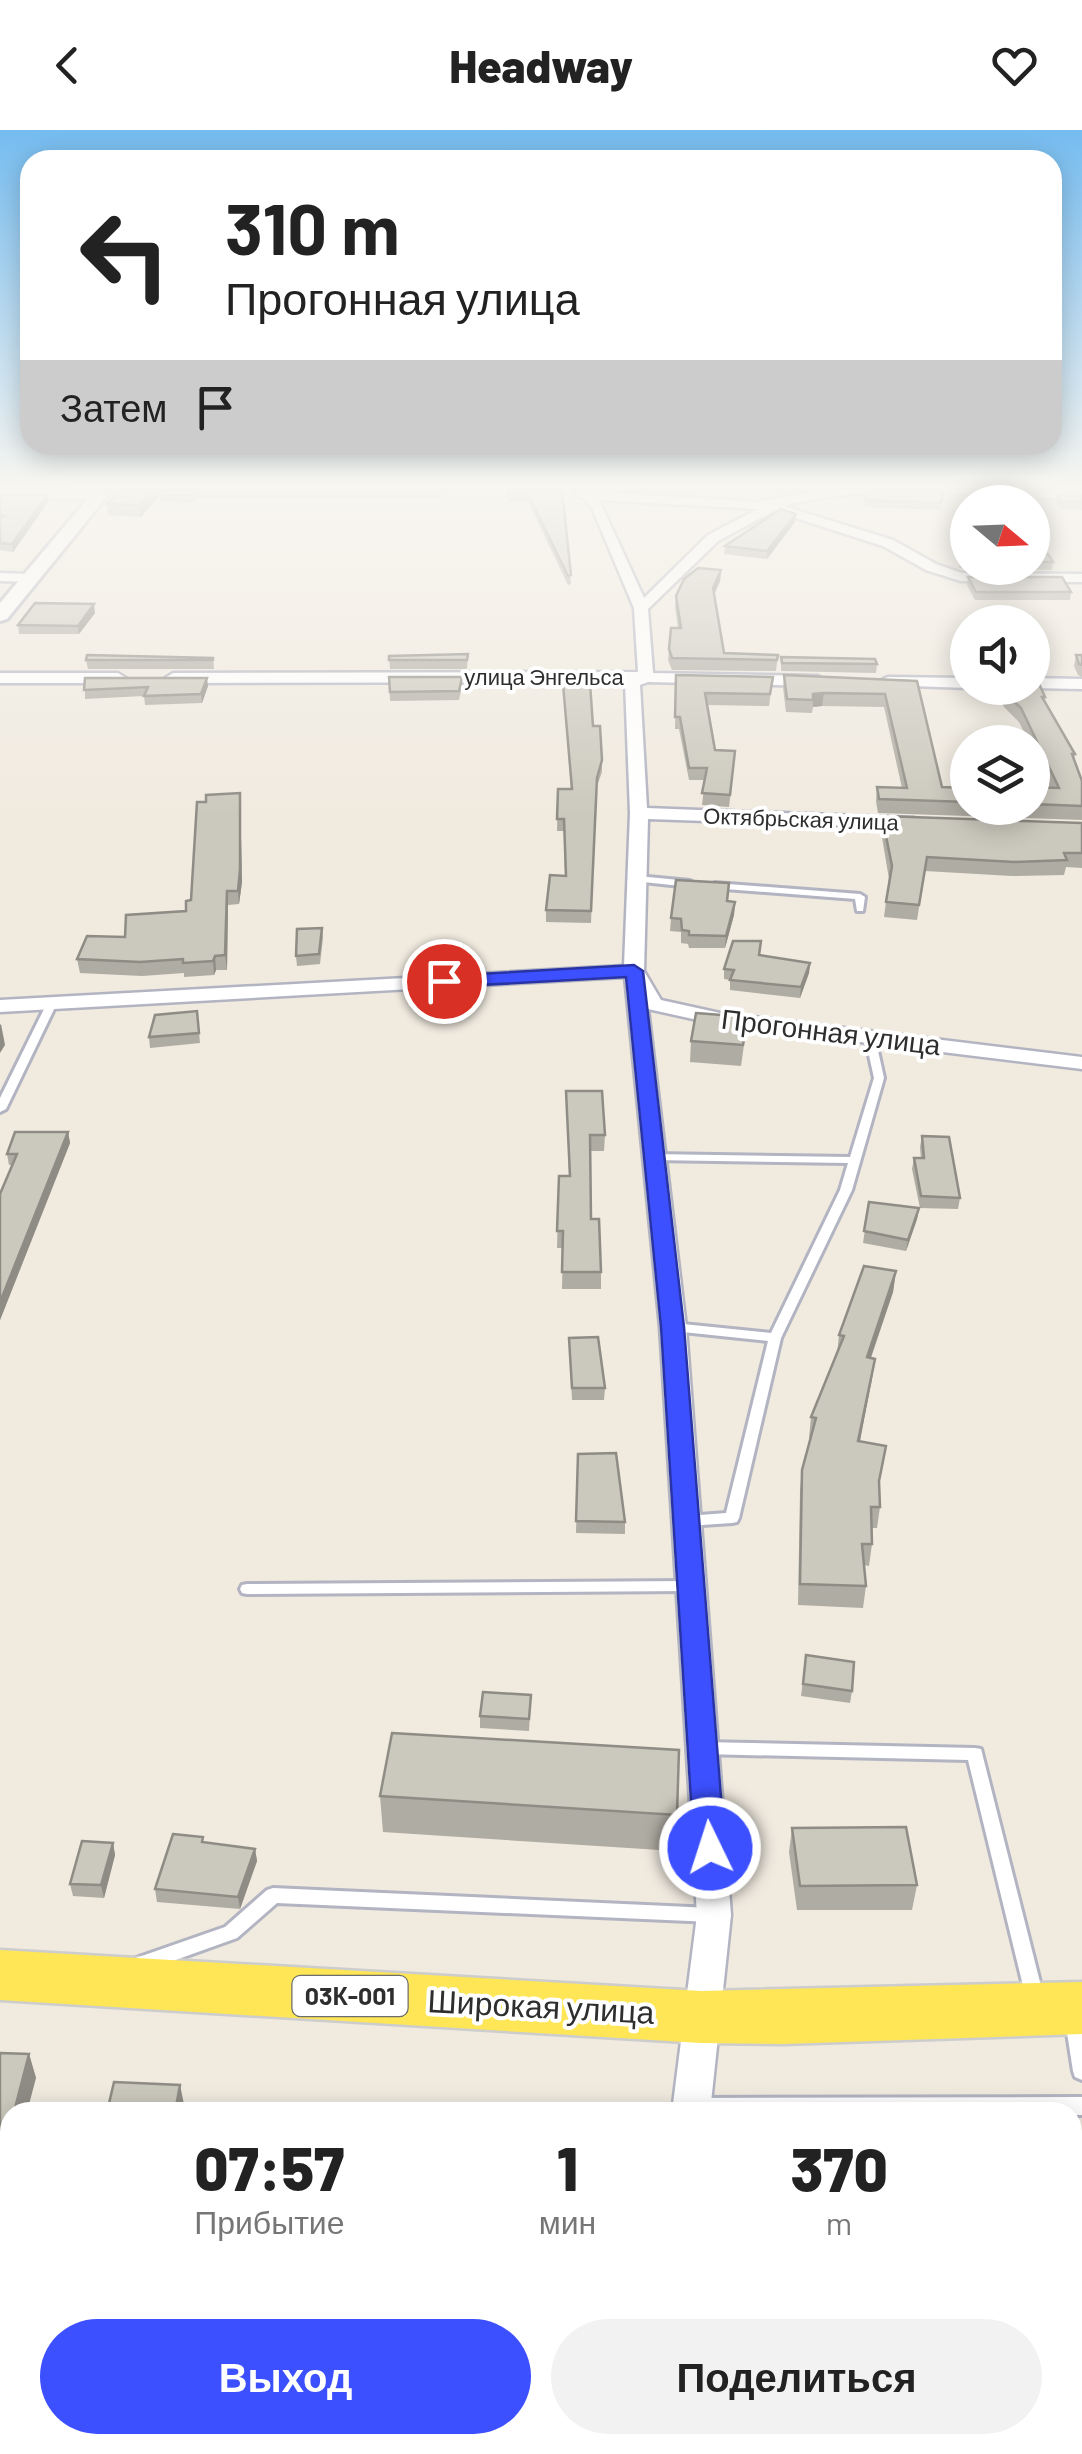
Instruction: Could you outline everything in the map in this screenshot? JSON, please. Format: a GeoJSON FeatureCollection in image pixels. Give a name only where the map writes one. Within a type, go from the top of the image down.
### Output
{"type":"FeatureCollection","features":[{"type":"Feature","properties":{"kind":"main road","name":"Широкая улица"},"geometry":{"type":"LineString","coordinates":[[0,1975],[701,2017],[1064,2009]]}},
{"type":"Feature","properties":{"kind":"street"},"geometry":{"type":"LineString","coordinates":[[638,598],[642,608],[646,677],[632,683],[639,813],[634,971],[672,1327],[714,1915],[693,2102]]}},
{"type":"Feature","properties":{"kind":"street"},"geometry":{"type":"LineString","coordinates":[[642,608],[652,598]]}},
{"type":"Feature","properties":{"kind":"street","name":"улица Энгельса"},"geometry":{"type":"LineString","coordinates":[[156,678],[646,677],[835,682]]}},
{"type":"Feature","properties":{"kind":"street"},"geometry":{"type":"LineString","coordinates":[[0,678],[137,678]]}},
{"type":"Feature","properties":{"kind":"street"},"geometry":{"type":"LineString","coordinates":[[873,682],[950,682]]}},
{"type":"Feature","properties":{"kind":"street"},"geometry":{"type":"LineString","coordinates":[[1050,683],[1082,684]]}},
{"type":"Feature","properties":{"kind":"street","name":"Октябрьская улица"},"geometry":{"type":"LineString","coordinates":[[639,813],[928,824]]}},
{"type":"Feature","properties":{"kind":"street"},"geometry":{"type":"LineString","coordinates":[[0,1006],[634,971]]}},
{"type":"Feature","properties":{"kind":"street","name":"Прогонная улица"},"geometry":{"type":"LineString","coordinates":[[634,971],[654,1004],[720,1019],[1082,1063]]}},
{"type":"Feature","properties":{"kind":"lane"},"geometry":{"type":"LineString","coordinates":[[637,880],[860,898],[860,910]]}},
{"type":"Feature","properties":{"kind":"lane"},"geometry":{"type":"LineString","coordinates":[[0,1110],[52,1002]]}},
{"type":"Feature","properties":{"kind":"lane"},"geometry":{"type":"LineString","coordinates":[[685,1521],[732,1518],[774,1338],[846,1190],[878,1078],[870,1037]]}},
{"type":"Feature","properties":{"kind":"lane"},"geometry":{"type":"LineString","coordinates":[[652,1157],[854,1160]]}},
{"type":"Feature","properties":{"kind":"lane"},"geometry":{"type":"LineString","coordinates":[[672,1327],[774,1338]]}},
{"type":"Feature","properties":{"kind":"lane"},"geometry":{"type":"LineString","coordinates":[[247,1589],[688,1586]]}},
{"type":"Feature","properties":{"kind":"lane"},"geometry":{"type":"LineString","coordinates":[[702,1748],[976,1754],[1082,2071]]}},
{"type":"Feature","properties":{"kind":"lane"},"geometry":{"type":"LineString","coordinates":[[94,1980],[231,1933],[272,1895],[714,1915]]}},
{"type":"Feature","properties":{"kind":"building"},"geometry":{"type":"Polygon","coordinates":[[[676,598],[715,598],[724,653],[778,655],[777,660],[672,658],[671,628],[681,628],[676,598]]]}},
{"type":"Feature","properties":{"kind":"building"},"geometry":{"type":"Polygon","coordinates":[[[35,603],[94,604],[78,626],[18,625],[35,603]]]}},
{"type":"Feature","properties":{"kind":"building"},"geometry":{"type":"Polygon","coordinates":[[[468,654],[467,660],[389,660],[389,656],[468,654]]]}},
{"type":"Feature","properties":{"kind":"building"},"geometry":{"type":"Polygon","coordinates":[[[87,655],[213,658],[213,660],[86,660],[87,655]]]}},
{"type":"Feature","properties":{"kind":"building"},"geometry":{"type":"Polygon","coordinates":[[[781,657],[875,659],[877,664],[782,663],[781,657]]]}},
{"type":"Feature","properties":{"kind":"building"},"geometry":{"type":"Polygon","coordinates":[[[676,675],[773,677],[770,694],[705,693],[715,750],[735,751],[730,795],[702,793],[707,768],[689,768],[680,717],[675,717],[676,675]]]}},
{"type":"Feature","properties":{"kind":"building"},"geometry":{"type":"Polygon","coordinates":[[[784,675],[917,681],[942,787],[950,787],[950,801],[879,799],[877,787],[907,788],[885,694],[824,693],[813,694],[813,700],[787,699],[784,675]]]}},
{"type":"Feature","properties":{"kind":"building"},"geometry":{"type":"Polygon","coordinates":[[[389,677],[462,677],[459,691],[390,692],[389,677]]]}},
{"type":"Feature","properties":{"kind":"building"},"geometry":{"type":"Polygon","coordinates":[[[85,678],[207,678],[201,694],[144,696],[148,687],[84,690],[85,678]]]}},
{"type":"Feature","properties":{"kind":"building"},"geometry":{"type":"Polygon","coordinates":[[[590,683],[593,726],[600,726],[602,760],[597,778],[591,911],[546,910],[550,875],[566,876],[564,819],[557,819],[558,789],[572,789],[563,684],[590,683]]]}},
{"type":"Feature","properties":{"kind":"building"},"geometry":{"type":"Polygon","coordinates":[[[1018,705],[1047,705],[1075,754],[1082,781],[1082,806],[1050,805],[1050,788],[1059,788],[1050,769],[1050,725],[1029,725],[1018,705]]]}},
{"type":"Feature","properties":{"kind":"building"},"geometry":{"type":"Polygon","coordinates":[[[240,793],[238,891],[227,891],[225,955],[215,956],[213,961],[183,963],[183,959],[77,959],[87,936],[125,937],[126,915],[186,911],[186,901],[191,900],[197,802],[206,802],[206,795],[240,793]]]}},
{"type":"Feature","properties":{"kind":"building"},"geometry":{"type":"Polygon","coordinates":[[[882,816],[950,818],[950,825],[1082,823],[1082,853],[1064,853],[1067,860],[1014,862],[927,857],[919,905],[886,902],[892,866],[882,816]]]}},
{"type":"Feature","properties":{"kind":"building"},"geometry":{"type":"Polygon","coordinates":[[[676,880],[729,883],[727,901],[735,902],[726,936],[689,935],[689,931],[682,930],[681,919],[671,918],[676,880]]]}},
{"type":"Feature","properties":{"kind":"building"},"geometry":{"type":"Polygon","coordinates":[[[322,928],[319,954],[296,956],[297,929],[322,928]]]}},
{"type":"Feature","properties":{"kind":"building"},"geometry":{"type":"Polygon","coordinates":[[[733,941],[761,941],[759,955],[810,963],[801,987],[730,980],[734,970],[724,969],[733,941]]]}},
{"type":"Feature","properties":{"kind":"building"},"geometry":{"type":"Polygon","coordinates":[[[197,1011],[199,1033],[149,1037],[155,1015],[197,1011]]]}},
{"type":"Feature","properties":{"kind":"building"},"geometry":{"type":"Polygon","coordinates":[[[696,1013],[747,1017],[743,1045],[691,1041],[696,1013]]]}},
{"type":"Feature","properties":{"kind":"building"},"geometry":{"type":"Polygon","coordinates":[[[566,1091],[602,1091],[605,1135],[590,1135],[591,1219],[599,1219],[601,1272],[562,1272],[563,1231],[557,1231],[559,1176],[570,1176],[566,1091]]]}},
{"type":"Feature","properties":{"kind":"building"},"geometry":{"type":"Polygon","coordinates":[[[15,1132],[68,1132],[0,1302],[0,1194],[17,1154],[7,1154],[15,1132]]]}},
{"type":"Feature","properties":{"kind":"building"},"geometry":{"type":"Polygon","coordinates":[[[922,1136],[949,1137],[960,1198],[921,1196],[914,1158],[924,1158],[922,1136]]]}},
{"type":"Feature","properties":{"kind":"building"},"geometry":{"type":"Polygon","coordinates":[[[869,1202],[919,1208],[908,1240],[864,1231],[869,1202]]]}},
{"type":"Feature","properties":{"kind":"building"},"geometry":{"type":"Polygon","coordinates":[[[864,1266],[896,1271],[867,1357],[875,1359],[858,1441],[886,1446],[879,1481],[880,1507],[871,1507],[872,1544],[862,1544],[866,1586],[800,1584],[802,1470],[816,1418],[811,1417],[844,1336],[839,1335],[864,1266]]]}},
{"type":"Feature","properties":{"kind":"building"},"geometry":{"type":"Polygon","coordinates":[[[598,1337],[605,1388],[572,1388],[569,1338],[598,1337]]]}},
{"type":"Feature","properties":{"kind":"building"},"geometry":{"type":"Polygon","coordinates":[[[616,1453],[625,1522],[576,1521],[578,1454],[616,1453]]]}},
{"type":"Feature","properties":{"kind":"building"},"geometry":{"type":"Polygon","coordinates":[[[806,1655],[854,1662],[852,1691],[803,1684],[806,1655]]]}},
{"type":"Feature","properties":{"kind":"building"},"geometry":{"type":"Polygon","coordinates":[[[483,1692],[531,1695],[529,1719],[480,1716],[483,1692]]]}},
{"type":"Feature","properties":{"kind":"building"},"geometry":{"type":"Polygon","coordinates":[[[392,1733],[679,1750],[677,1815],[380,1796],[392,1733]]]}},
{"type":"Feature","properties":{"kind":"building"},"geometry":{"type":"Polygon","coordinates":[[[906,1827],[917,1885],[800,1886],[792,1828],[906,1827]]]}},
{"type":"Feature","properties":{"kind":"building"},"geometry":{"type":"Polygon","coordinates":[[[173,1834],[255,1849],[238,1897],[155,1889],[173,1834]]]}},
{"type":"Feature","properties":{"kind":"building"},"geometry":{"type":"Polygon","coordinates":[[[82,1841],[113,1843],[101,1885],[70,1884],[82,1841]]]}},
{"type":"Feature","properties":{"kind":"building"},"geometry":{"type":"Polygon","coordinates":[[[0,2053],[29,2054],[17,2102],[0,2102],[0,2053]]]}},
{"type":"Feature","properties":{"kind":"building"},"geometry":{"type":"Polygon","coordinates":[[[114,2082],[180,2085],[177,2102],[109,2102],[114,2082]]]}},
{"type":"Feature","properties":{"kind":"route"},"geometry":{"type":"LineString","coordinates":[[444,981],[634,971],[672,1327],[710,1848]]}}]}
